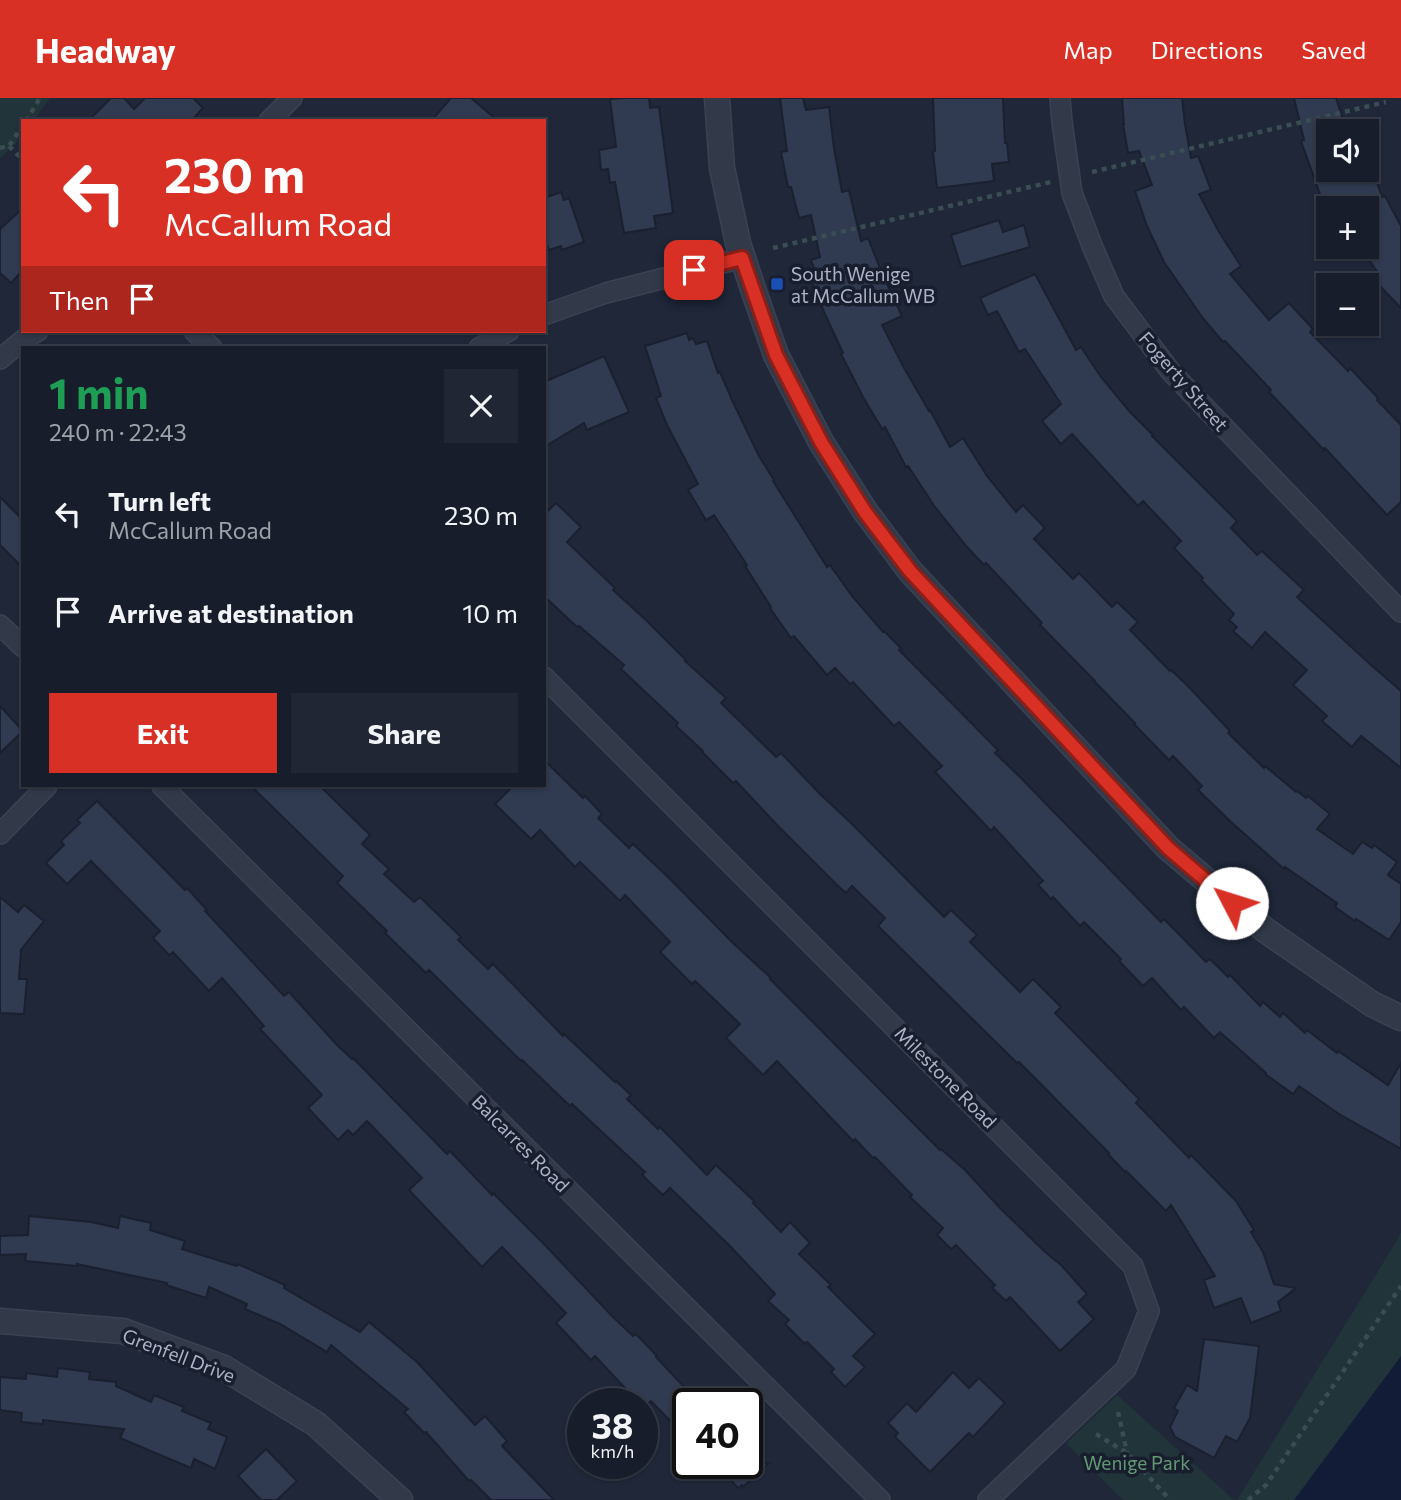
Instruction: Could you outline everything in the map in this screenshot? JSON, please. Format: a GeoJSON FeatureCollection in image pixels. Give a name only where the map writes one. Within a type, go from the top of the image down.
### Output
{"type":"FeatureCollection","features":[{"type":"Feature","properties":{"kind":"street"},"geometry":{"type":"LineString","coordinates":[[271,119],[292,98]]}},
{"type":"Feature","properties":{"kind":"street"},"geometry":{"type":"LineString","coordinates":[[717,98],[722,168],[742,258],[776,355],[821,442],[865,512],[910,571],[1168,848],[1265,930],[1372,1004],[1401,1018]]}},
{"type":"Feature","properties":{"kind":"street","name":"Fogerty Street"},"geometry":{"type":"LineString","coordinates":[[1060,98],[1072,193],[1114,296],[1171,372],[1401,612]]}},
{"type":"Feature","properties":{"kind":"street"},"geometry":{"type":"LineString","coordinates":[[546,314],[606,292],[742,258]]}},
{"type":"Feature","properties":{"kind":"street"},"geometry":{"type":"LineString","coordinates":[[0,359],[35,333]]}},
{"type":"Feature","properties":{"kind":"street"},"geometry":{"type":"LineString","coordinates":[[196,333],[210,346]]}},
{"type":"Feature","properties":{"kind":"street"},"geometry":{"type":"LineString","coordinates":[[483,346],[505,333]]}},
{"type":"Feature","properties":{"kind":"street"},"geometry":{"type":"LineString","coordinates":[[0,625],[21,645]]}},
{"type":"Feature","properties":{"kind":"street","name":"Milestone Road"},"geometry":{"type":"LineString","coordinates":[[546,679],[1133,1266],[1149,1311],[1126,1369],[988,1500]]}},
{"type":"Feature","properties":{"kind":"street"},"geometry":{"type":"LineString","coordinates":[[0,834],[46,787]]}},
{"type":"Feature","properties":{"kind":"street","name":"Balcarres Road"},"geometry":{"type":"LineString","coordinates":[[163,787],[880,1500]]}},
{"type":"Feature","properties":{"kind":"street","name":"Grenfell Drive"},"geometry":{"type":"LineString","coordinates":[[0,1321],[123,1331],[224,1368],[316,1424],[400,1500]]}},
{"type":"Feature","properties":{"kind":"path"},"geometry":{"type":"LineString","coordinates":[[27,119],[40,98]]}},
{"type":"Feature","properties":{"kind":"path"},"geometry":{"type":"LineString","coordinates":[[1092,172],[1386,102]]}},
{"type":"Feature","properties":{"kind":"path"},"geometry":{"type":"LineString","coordinates":[[0,148],[9,146],[21,128]]}},
{"type":"Feature","properties":{"kind":"path"},"geometry":{"type":"LineString","coordinates":[[9,146],[21,158]]}},
{"type":"Feature","properties":{"kind":"path"},"geometry":{"type":"LineString","coordinates":[[773,248],[1056,181]]}},
{"type":"Feature","properties":{"kind":"path"},"geometry":{"type":"LineString","coordinates":[[1248,1500],[1266,1485],[1401,1286]]}},
{"type":"Feature","properties":{"kind":"path"},"geometry":{"type":"LineString","coordinates":[[1118,1412],[1127,1453]]}},
{"type":"Feature","properties":{"kind":"path"},"geometry":{"type":"LineString","coordinates":[[1096,1434],[1127,1453],[1170,1500]]}},
{"type":"Feature","properties":{"kind":"green space"},"geometry":{"type":"Polygon","coordinates":[[[0,98],[50,98],[34,119],[21,119],[21,136],[0,158],[0,98]]]}},
{"type":"Feature","properties":{"kind":"green space","name":"Wenige Park"},"geometry":{"type":"Polygon","coordinates":[[[1401,1232],[1401,1500],[1237,1500],[1396,1242],[1401,1232]]]}},
{"type":"Feature","properties":{"kind":"green space","name":"Wenige Park"},"geometry":{"type":"Polygon","coordinates":[[[1117,1395],[1234,1500],[1123,1500],[1066,1443],[1117,1395]]]}},
{"type":"Feature","properties":{"kind":"water"},"geometry":{"type":"Polygon","coordinates":[[[1401,1356],[1401,1500],[1294,1500],[1401,1356]]]}},
{"type":"Feature","properties":{"kind":"building"},"geometry":{"type":"Polygon","coordinates":[[[111,98],[124,98],[134,109],[145,98],[193,98],[203,108],[193,119],[90,119],[111,98]]]}},
{"type":"Feature","properties":{"kind":"building"},"geometry":{"type":"Polygon","coordinates":[[[451,98],[471,98],[496,119],[433,119],[451,98]]]}},
{"type":"Feature","properties":{"kind":"building"},"geometry":{"type":"Polygon","coordinates":[[[649,98],[650,108],[659,107],[673,213],[654,216],[656,228],[624,233],[615,182],[610,183],[608,169],[601,170],[599,150],[616,147],[610,99],[649,98]]]}},
{"type":"Feature","properties":{"kind":"building"},"geometry":{"type":"Polygon","coordinates":[[[780,98],[803,98],[806,110],[829,107],[842,192],[849,190],[861,241],[868,238],[902,316],[882,325],[950,447],[963,438],[987,476],[1016,512],[1023,505],[1045,528],[1034,539],[1073,579],[1079,573],[1112,607],[1117,602],[1138,622],[1130,630],[1188,686],[1230,731],[1228,733],[1264,768],[1265,766],[1296,792],[1306,798],[1308,796],[1330,814],[1317,829],[1353,854],[1362,842],[1372,848],[1374,845],[1397,862],[1388,875],[1401,884],[1401,922],[1389,940],[1356,919],[1355,921],[1335,907],[1337,903],[1285,867],[1284,869],[1198,790],[1202,786],[1173,756],[1169,760],[1040,625],[1042,623],[986,563],[984,565],[967,547],[935,507],[908,466],[906,467],[885,427],[882,429],[863,397],[841,354],[843,353],[810,277],[816,275],[811,260],[820,257],[811,215],[799,218],[791,187],[788,187],[781,152],[787,151],[780,98]]]}},
{"type":"Feature","properties":{"kind":"building"},"geometry":{"type":"Polygon","coordinates":[[[933,98],[1003,98],[1005,143],[1009,162],[992,164],[994,181],[937,188],[933,152],[933,98]]]}},
{"type":"Feature","properties":{"kind":"building"},"geometry":{"type":"Polygon","coordinates":[[[1122,98],[1182,98],[1191,158],[1198,156],[1211,190],[1199,194],[1241,266],[1230,274],[1269,320],[1289,303],[1313,329],[1310,332],[1348,371],[1350,368],[1401,425],[1401,502],[1387,515],[1269,392],[1271,390],[1225,341],[1223,342],[1164,262],[1147,226],[1135,191],[1152,185],[1139,151],[1128,153],[1122,98]]]}},
{"type":"Feature","properties":{"kind":"building"},"geometry":{"type":"Polygon","coordinates":[[[1294,98],[1336,98],[1343,119],[1316,119],[1316,182],[1377,182],[1382,197],[1385,196],[1401,226],[1401,308],[1379,285],[1379,273],[1368,259],[1379,259],[1379,196],[1321,196],[1301,141],[1304,140],[1294,98]]]}},
{"type":"Feature","properties":{"kind":"building"},"geometry":{"type":"Polygon","coordinates":[[[561,192],[564,200],[569,198],[584,242],[562,250],[561,246],[549,250],[546,242],[546,197],[561,192]]]}},
{"type":"Feature","properties":{"kind":"building"},"geometry":{"type":"Polygon","coordinates":[[[21,210],[21,272],[11,283],[0,273],[0,229],[21,210]]]}},
{"type":"Feature","properties":{"kind":"building"},"geometry":{"type":"Polygon","coordinates":[[[999,220],[1003,232],[1024,225],[1030,247],[961,267],[951,235],[999,220]]]}},
{"type":"Feature","properties":{"kind":"building"},"geometry":{"type":"Polygon","coordinates":[[[1035,274],[1076,350],[1081,347],[1130,412],[1237,521],[1231,528],[1257,555],[1262,551],[1304,590],[1297,597],[1401,691],[1401,768],[1361,736],[1352,747],[1322,721],[1327,716],[1293,685],[1307,670],[1265,632],[1252,648],[1233,631],[1237,627],[1229,620],[1234,614],[1174,548],[1181,541],[1143,501],[1138,506],[1072,434],[1061,444],[1042,421],[1061,404],[1025,349],[1019,352],[997,311],[988,315],[980,298],[1035,274]]]}},
{"type":"Feature","properties":{"kind":"building"},"geometry":{"type":"Polygon","coordinates":[[[687,333],[689,340],[693,338],[696,344],[707,341],[718,373],[720,372],[759,456],[827,567],[830,565],[852,596],[883,632],[901,648],[899,650],[998,750],[995,753],[1161,922],[1164,919],[1206,962],[1210,959],[1228,977],[1230,975],[1260,1006],[1263,1002],[1280,1017],[1283,1013],[1305,1033],[1307,1030],[1337,1053],[1338,1051],[1388,1085],[1401,1063],[1401,1149],[1339,1114],[1299,1086],[1293,1094],[1265,1074],[1220,1032],[1214,1038],[1184,1007],[1181,1010],[1152,978],[1143,986],[1119,961],[1121,959],[1084,922],[1080,926],[1038,885],[1043,881],[994,827],[991,831],[935,772],[942,766],[899,722],[894,726],[853,682],[850,684],[835,668],[827,675],[794,636],[791,638],[714,515],[706,520],[688,490],[698,484],[656,398],[661,396],[645,346],[687,333]]]}},
{"type":"Feature","properties":{"kind":"building"},"geometry":{"type":"Polygon","coordinates":[[[604,356],[629,412],[587,430],[584,423],[546,446],[546,381],[604,356]]]}},
{"type":"Feature","properties":{"kind":"building"},"geometry":{"type":"Polygon","coordinates":[[[0,497],[21,518],[21,566],[0,545],[0,497]]]}},
{"type":"Feature","properties":{"kind":"building"},"geometry":{"type":"Polygon","coordinates":[[[556,503],[581,527],[567,542],[685,661],[726,698],[721,703],[776,757],[781,753],[944,917],[951,910],[977,935],[970,942],[1020,992],[1033,979],[1061,1007],[1055,1013],[1139,1099],[1136,1103],[1189,1158],[1191,1155],[1236,1201],[1254,1230],[1251,1232],[1263,1252],[1274,1284],[1296,1288],[1278,1302],[1281,1311],[1251,1323],[1241,1298],[1214,1308],[1204,1280],[1215,1276],[1171,1205],[1166,1211],[1125,1172],[1019,1062],[1017,1063],[878,926],[885,918],[852,886],[846,893],[837,885],[736,781],[733,783],[676,726],[678,723],[621,669],[624,665],[546,598],[546,513],[556,503]]]}},
{"type":"Feature","properties":{"kind":"building"},"geometry":{"type":"Polygon","coordinates":[[[0,706],[21,729],[21,733],[0,753],[0,706]]]}},
{"type":"Feature","properties":{"kind":"building"},"geometry":{"type":"Polygon","coordinates":[[[546,762],[602,814],[598,818],[629,848],[633,844],[668,877],[940,1150],[965,1170],[999,1207],[1061,1265],[1087,1294],[1078,1302],[1094,1319],[1060,1351],[1010,1297],[1006,1301],[992,1288],[995,1285],[956,1245],[951,1249],[937,1235],[943,1228],[910,1197],[912,1195],[875,1157],[855,1139],[853,1141],[777,1061],[763,1075],[726,1038],[740,1024],[695,981],[692,984],[660,952],[670,942],[625,895],[620,901],[580,862],[575,867],[540,830],[531,839],[495,804],[512,787],[546,787],[546,762]]]}},
{"type":"Feature","properties":{"kind":"building"},"geometry":{"type":"Polygon","coordinates":[[[252,787],[321,787],[370,835],[362,844],[389,869],[384,874],[414,902],[420,897],[461,937],[458,940],[488,969],[493,964],[563,1036],[564,1034],[631,1095],[627,1099],[658,1129],[660,1127],[707,1175],[716,1165],[755,1202],[753,1203],[781,1232],[790,1222],[810,1243],[799,1254],[875,1334],[853,1356],[865,1367],[845,1387],[831,1372],[834,1369],[785,1324],[789,1320],[768,1301],[775,1294],[730,1246],[670,1188],[663,1195],[642,1175],[645,1172],[521,1061],[429,970],[426,973],[337,883],[343,876],[252,787]]]}},
{"type":"Feature","properties":{"kind":"building"},"geometry":{"type":"Polygon","coordinates":[[[97,801],[185,890],[187,888],[284,996],[289,992],[337,1045],[447,1154],[450,1151],[613,1317],[633,1336],[636,1334],[685,1388],[672,1388],[672,1423],[658,1408],[658,1388],[625,1388],[595,1356],[591,1360],[556,1323],[566,1313],[502,1247],[482,1267],[409,1190],[422,1178],[367,1121],[353,1135],[348,1130],[338,1140],[308,1108],[322,1095],[260,1029],[264,1026],[222,978],[209,991],[173,952],[169,955],[153,938],[160,931],[91,861],[67,884],[46,863],[64,845],[61,841],[80,823],[77,820],[97,801]]]}},
{"type":"Feature","properties":{"kind":"building"},"geometry":{"type":"Polygon","coordinates":[[[0,897],[18,912],[24,905],[44,921],[21,950],[19,979],[27,979],[24,1014],[0,1013],[0,897]]]}},
{"type":"Feature","properties":{"kind":"building"},"geometry":{"type":"Polygon","coordinates":[[[29,1216],[91,1222],[118,1228],[120,1216],[151,1223],[150,1230],[185,1241],[182,1249],[237,1266],[238,1264],[285,1285],[284,1288],[360,1332],[369,1322],[417,1362],[475,1425],[485,1416],[507,1441],[502,1446],[554,1500],[491,1500],[469,1481],[426,1432],[404,1412],[408,1409],[331,1345],[327,1352],[280,1324],[245,1309],[247,1304],[209,1287],[206,1298],[166,1285],[167,1283],[77,1264],[25,1261],[26,1254],[0,1255],[0,1236],[28,1235],[29,1216]]]}},
{"type":"Feature","properties":{"kind":"building"},"geometry":{"type":"Polygon","coordinates":[[[1204,1339],[1259,1346],[1250,1418],[1237,1442],[1226,1436],[1214,1458],[1175,1437],[1170,1427],[1178,1411],[1174,1408],[1187,1385],[1197,1391],[1204,1339]]]}},
{"type":"Feature","properties":{"kind":"building"},"geometry":{"type":"Polygon","coordinates":[[[58,1368],[90,1372],[89,1379],[116,1382],[116,1386],[151,1402],[154,1395],[184,1407],[182,1411],[211,1423],[208,1429],[227,1437],[215,1469],[194,1459],[191,1468],[120,1438],[124,1429],[43,1420],[43,1424],[21,1422],[22,1413],[0,1410],[0,1377],[26,1379],[26,1373],[57,1377],[58,1368]]]}},
{"type":"Feature","properties":{"kind":"building"},"geometry":{"type":"Polygon","coordinates":[[[953,1372],[969,1388],[979,1378],[1005,1403],[973,1437],[969,1433],[930,1472],[895,1437],[898,1433],[888,1423],[907,1403],[916,1412],[953,1372]]]}},
{"type":"Feature","properties":{"kind":"building"},"geometry":{"type":"Polygon","coordinates":[[[266,1449],[297,1481],[277,1500],[261,1500],[238,1476],[266,1449]]]}},
{"type":"Feature","properties":{"kind":"building"},"geometry":{"type":"Polygon","coordinates":[[[730,1479],[752,1479],[743,1487],[742,1485],[738,1488],[730,1479]]]}},
{"type":"Feature","properties":{"kind":"place","name":"South Wenige at McCallum WB"},"geometry":{"type":"Point","coordinates":[777,284]}},
{"type":"Feature","properties":{"kind":"route"},"geometry":{"type":"LineString","coordinates":[[694,270],[742,258],[776,355],[821,442],[865,512],[910,571],[1038,710],[1168,848],[1232,903]]}}]}
